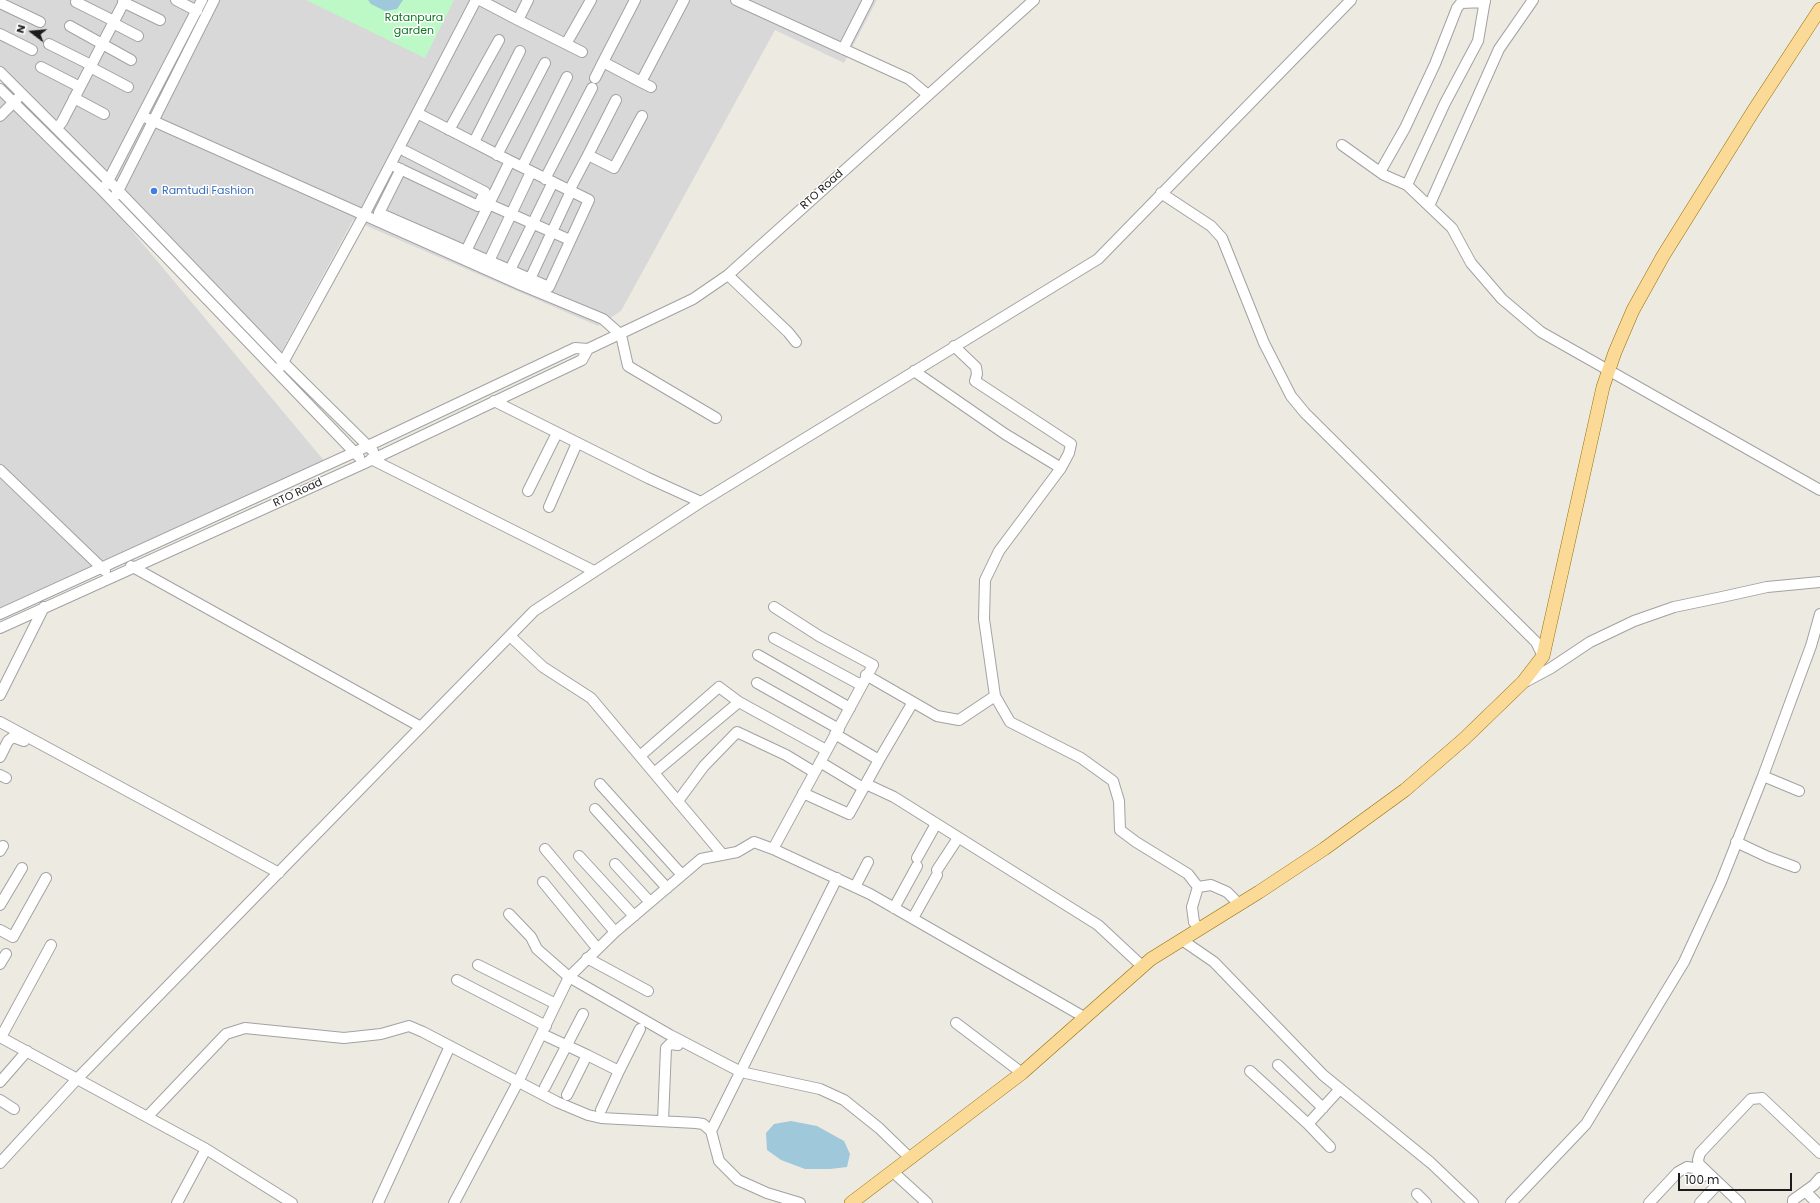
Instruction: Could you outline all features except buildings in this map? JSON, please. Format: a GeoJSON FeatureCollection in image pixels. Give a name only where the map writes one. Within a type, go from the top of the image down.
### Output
{"type":"FeatureCollection","features":[{"type":"Feature","properties":{"kind":"main road"},"geometry":{"type":"LineString","coordinates":[[851,1203],[1022,1073],[1151,958],[1182,940],[1324,849],[1405,790],[1464,739],[1523,682],[1543,656],[1603,387],[1633,310],[1664,256],[1754,110],[1820,9]]}},
{"type":"Feature","properties":{"kind":"street"},"geometry":{"type":"LineString","coordinates":[[176,0],[196,11]]}},
{"type":"Feature","properties":{"kind":"street"},"geometry":{"type":"LineString","coordinates":[[103,191],[202,0]]}},
{"type":"Feature","properties":{"kind":"street"},"geometry":{"type":"LineString","coordinates":[[113,200],[214,0]]}},
{"type":"Feature","properties":{"kind":"street"},"geometry":{"type":"LineString","coordinates":[[278,371],[364,215],[476,0]]}},
{"type":"Feature","properties":{"kind":"street"},"geometry":{"type":"LineString","coordinates":[[480,0],[582,52]]}},
{"type":"Feature","properties":{"kind":"street"},"geometry":{"type":"LineString","coordinates":[[518,20],[528,0]]}},
{"type":"Feature","properties":{"kind":"street"},"geometry":{"type":"LineString","coordinates":[[566,44],[591,0]]}},
{"type":"Feature","properties":{"kind":"street"},"geometry":{"type":"LineString","coordinates":[[595,78],[635,0]]}},
{"type":"Feature","properties":{"kind":"street"},"geometry":{"type":"LineString","coordinates":[[641,82],[684,0]]}},
{"type":"Feature","properties":{"kind":"street"},"geometry":{"type":"LineString","coordinates":[[736,0],[909,79],[928,95]]}},
{"type":"Feature","properties":{"kind":"street"},"geometry":{"type":"LineString","coordinates":[[843,49],[868,0]]}},
{"type":"Feature","properties":{"kind":"street","name":"RTO Road"},"geometry":{"type":"LineString","coordinates":[[0,614],[54,588],[121,560],[368,446],[575,348],[588,349],[621,335],[693,299],[728,274],[1034,0]]}},
{"type":"Feature","properties":{"kind":"street"},"geometry":{"type":"LineString","coordinates":[[0,1163],[77,1079],[534,611],[700,502],[1098,258],[1350,0]]}},
{"type":"Feature","properties":{"kind":"street"},"geometry":{"type":"LineString","coordinates":[[1430,206],[1499,49],[1533,0]]}},
{"type":"Feature","properties":{"kind":"street"},"geometry":{"type":"LineString","coordinates":[[57,128],[62,122],[124,1],[160,20]]}},
{"type":"Feature","properties":{"kind":"street"},"geometry":{"type":"LineString","coordinates":[[1380,172],[1405,128],[1428,78],[1457,8],[1461,3],[1485,1],[1478,41],[1445,103],[1407,185]]}},
{"type":"Feature","properties":{"kind":"street"},"geometry":{"type":"LineString","coordinates":[[76,2],[138,36]]}},
{"type":"Feature","properties":{"kind":"street"},"geometry":{"type":"LineString","coordinates":[[0,4],[40,22]]}},
{"type":"Feature","properties":{"kind":"street"},"geometry":{"type":"LineString","coordinates":[[70,26],[131,60]]}},
{"type":"Feature","properties":{"kind":"street"},"geometry":{"type":"LineString","coordinates":[[0,34],[32,50]]}},
{"type":"Feature","properties":{"kind":"street"},"geometry":{"type":"LineString","coordinates":[[449,130],[499,40]]}},
{"type":"Feature","properties":{"kind":"street"},"geometry":{"type":"LineString","coordinates":[[49,44],[128,87]]}},
{"type":"Feature","properties":{"kind":"street"},"geometry":{"type":"LineString","coordinates":[[474,142],[520,51]]}},
{"type":"Feature","properties":{"kind":"street"},"geometry":{"type":"LineString","coordinates":[[603,62],[651,87]]}},
{"type":"Feature","properties":{"kind":"street"},"geometry":{"type":"LineString","coordinates":[[497,155],[545,63]]}},
{"type":"Feature","properties":{"kind":"street"},"geometry":{"type":"LineString","coordinates":[[41,67],[80,86]]}},
{"type":"Feature","properties":{"kind":"street"},"geometry":{"type":"LineString","coordinates":[[0,72],[109,181],[283,362],[368,446],[372,459]]}},
{"type":"Feature","properties":{"kind":"street"},"geometry":{"type":"LineString","coordinates":[[489,261],[511,214],[526,169],[567,77]]}},
{"type":"Feature","properties":{"kind":"street"},"geometry":{"type":"LineString","coordinates":[[510,270],[533,223],[549,180],[592,88]]}},
{"type":"Feature","properties":{"kind":"street"},"geometry":{"type":"LineString","coordinates":[[0,89],[113,200],[355,452],[372,459],[594,571]]}},
{"type":"Feature","properties":{"kind":"street"},"geometry":{"type":"LineString","coordinates":[[0,116],[22,93]]}},
{"type":"Feature","properties":{"kind":"street"},"geometry":{"type":"LineString","coordinates":[[74,98],[104,114]]}},
{"type":"Feature","properties":{"kind":"street"},"geometry":{"type":"LineString","coordinates":[[530,279],[570,191],[616,100]]}},
{"type":"Feature","properties":{"kind":"street"},"geometry":{"type":"LineString","coordinates":[[401,169],[379,213],[549,287],[589,200],[497,155],[417,113]]}},
{"type":"Feature","properties":{"kind":"street"},"geometry":{"type":"LineString","coordinates":[[142,116],[521,285],[603,319],[621,335],[628,366],[634,371],[642,374],[716,418]]}},
{"type":"Feature","properties":{"kind":"street"},"geometry":{"type":"LineString","coordinates":[[588,155],[614,168],[642,116]]}},
{"type":"Feature","properties":{"kind":"street"},"geometry":{"type":"LineString","coordinates":[[1342,145],[1380,172],[1407,185],[1430,206],[1452,228],[1471,263],[1502,299],[1541,332],[1820,490]]}},
{"type":"Feature","properties":{"kind":"street"},"geometry":{"type":"LineString","coordinates":[[405,151],[484,192],[485,202]]}},
{"type":"Feature","properties":{"kind":"street"},"geometry":{"type":"LineString","coordinates":[[466,251],[485,202],[510,161]]}},
{"type":"Feature","properties":{"kind":"street"},"geometry":{"type":"LineString","coordinates":[[391,164],[478,206],[485,202]]}},
{"type":"Feature","properties":{"kind":"street"},"geometry":{"type":"LineString","coordinates":[[1161,193],[1211,226],[1222,238],[1264,343],[1291,396],[1305,413],[1536,642],[1543,656]]}},
{"type":"Feature","properties":{"kind":"street"},"geometry":{"type":"LineString","coordinates":[[485,202],[570,240]]}},
{"type":"Feature","properties":{"kind":"street"},"geometry":{"type":"LineString","coordinates":[[728,274],[788,332],[796,342]]}},
{"type":"Feature","properties":{"kind":"street"},"geometry":{"type":"LineString","coordinates":[[954,346],[976,367],[977,374],[975,381],[1071,444],[1069,453],[1061,468],[999,551],[985,580],[984,619],[995,696],[1010,722],[1081,758],[1113,782],[1119,802],[1120,830],[1136,842],[1188,874],[1198,887]]}},
{"type":"Feature","properties":{"kind":"street","name":"RTO Road"},"geometry":{"type":"LineString","coordinates":[[0,628],[135,568],[372,459],[582,360],[588,349]]}},
{"type":"Feature","properties":{"kind":"street"},"geometry":{"type":"LineString","coordinates":[[914,370],[1005,434],[1061,468]]}},
{"type":"Feature","properties":{"kind":"street"},"geometry":{"type":"LineString","coordinates":[[494,401],[700,502]]}},
{"type":"Feature","properties":{"kind":"street"},"geometry":{"type":"LineString","coordinates":[[436,414],[440,426]]}},
{"type":"Feature","properties":{"kind":"street"},"geometry":{"type":"LineString","coordinates":[[528,491],[557,433]]}},
{"type":"Feature","properties":{"kind":"street"},"geometry":{"type":"LineString","coordinates":[[548,506],[577,443]]}},
{"type":"Feature","properties":{"kind":"street"},"geometry":{"type":"LineString","coordinates":[[0,470],[112,578]]}},
{"type":"Feature","properties":{"kind":"street"},"geometry":{"type":"LineString","coordinates":[[121,560],[421,727]]}},
{"type":"Feature","properties":{"kind":"street"},"geometry":{"type":"LineString","coordinates":[[1523,682],[1551,668],[1590,642],[1634,621],[1674,607],[1767,588],[1820,582]]}},
{"type":"Feature","properties":{"kind":"street"},"geometry":{"type":"LineString","coordinates":[[0,695],[54,588]]}},
{"type":"Feature","properties":{"kind":"street"},"geometry":{"type":"LineString","coordinates":[[773,849],[850,708],[866,675],[873,665],[819,636],[774,607]]}},
{"type":"Feature","properties":{"kind":"street"},"geometry":{"type":"LineString","coordinates":[[1511,1203],[1586,1124],[1684,962],[1721,882],[1763,776],[1811,646],[1820,614]]}},
{"type":"Feature","properties":{"kind":"street"},"geometry":{"type":"LineString","coordinates":[[510,636],[543,667],[591,698],[723,855]]}},
{"type":"Feature","properties":{"kind":"street"},"geometry":{"type":"LineString","coordinates":[[774,638],[861,685]]}},
{"type":"Feature","properties":{"kind":"street"},"geometry":{"type":"LineString","coordinates":[[758,655],[850,708]]}},
{"type":"Feature","properties":{"kind":"street"},"geometry":{"type":"LineString","coordinates":[[866,675],[937,716],[959,720],[995,696]]}},
{"type":"Feature","properties":{"kind":"street"},"geometry":{"type":"LineString","coordinates":[[757,683],[837,731],[879,760]]}},
{"type":"Feature","properties":{"kind":"street"},"geometry":{"type":"LineString","coordinates":[[640,756],[719,687],[739,702],[826,750]]}},
{"type":"Feature","properties":{"kind":"street"},"geometry":{"type":"LineString","coordinates":[[654,773],[739,702]]}},
{"type":"Feature","properties":{"kind":"street"},"geometry":{"type":"LineString","coordinates":[[803,793],[849,814],[913,702]]}},
{"type":"Feature","properties":{"kind":"street"},"geometry":{"type":"LineString","coordinates":[[0,722],[279,873]]}},
{"type":"Feature","properties":{"kind":"street"},"geometry":{"type":"LineString","coordinates":[[678,801],[704,766],[737,732],[786,755],[814,772]]}},
{"type":"Feature","properties":{"kind":"street"},"geometry":{"type":"LineString","coordinates":[[0,757],[8,741],[12,737],[41,750]]}},
{"type":"Feature","properties":{"kind":"street"},"geometry":{"type":"LineString","coordinates":[[820,762],[865,786],[894,797],[1098,925],[1142,966]]}},
{"type":"Feature","properties":{"kind":"street"},"geometry":{"type":"LineString","coordinates":[[1763,776],[1799,791]]}},
{"type":"Feature","properties":{"kind":"street"},"geometry":{"type":"LineString","coordinates":[[600,784],[682,875]]}},
{"type":"Feature","properties":{"kind":"street"},"geometry":{"type":"LineString","coordinates":[[595,809],[667,888]]}},
{"type":"Feature","properties":{"kind":"street"},"geometry":{"type":"LineString","coordinates":[[894,908],[936,824]]}},
{"type":"Feature","properties":{"kind":"street"},"geometry":{"type":"LineString","coordinates":[[913,918],[937,872],[958,838]]}},
{"type":"Feature","properties":{"kind":"street"},"geometry":{"type":"LineString","coordinates":[[454,1203],[518,1082],[569,977],[597,948],[649,901],[701,859],[737,852],[754,842],[773,849],[855,887],[913,918],[1084,1017]]}},
{"type":"Feature","properties":{"kind":"street"},"geometry":{"type":"LineString","coordinates":[[1736,842],[1768,857],[1795,867]]}},
{"type":"Feature","properties":{"kind":"street"},"geometry":{"type":"LineString","coordinates":[[545,848],[615,932]]}},
{"type":"Feature","properties":{"kind":"street"},"geometry":{"type":"LineString","coordinates":[[579,856],[634,916]]}},
{"type":"Feature","properties":{"kind":"street"},"geometry":{"type":"LineString","coordinates":[[855,887],[868,862]]}},
{"type":"Feature","properties":{"kind":"street"},"geometry":{"type":"LineString","coordinates":[[615,864],[649,901]]}},
{"type":"Feature","properties":{"kind":"street"},"geometry":{"type":"LineString","coordinates":[[0,905],[22,868]]}},
{"type":"Feature","properties":{"kind":"street"},"geometry":{"type":"LineString","coordinates":[[0,930],[13,937],[46,878]]}},
{"type":"Feature","properties":{"kind":"street"},"geometry":{"type":"LineString","coordinates":[[711,1131],[837,878]]}},
{"type":"Feature","properties":{"kind":"street"},"geometry":{"type":"LineString","coordinates":[[544,882],[597,948]]}},
{"type":"Feature","properties":{"kind":"street"},"geometry":{"type":"LineString","coordinates":[[1198,887],[1211,885],[1226,892],[1239,904]]}},
{"type":"Feature","properties":{"kind":"street"},"geometry":{"type":"LineString","coordinates":[[1198,887],[1192,907],[1194,922],[1199,929]]}},
{"type":"Feature","properties":{"kind":"street"},"geometry":{"type":"LineString","coordinates":[[509,914],[531,937],[537,949],[569,977],[670,1035],[740,1072],[820,1089],[844,1100],[879,1128],[910,1158]]}},
{"type":"Feature","properties":{"kind":"street"},"geometry":{"type":"LineString","coordinates":[[1182,940],[1214,962],[1323,1075],[1431,1163],[1473,1203]]}},
{"type":"Feature","properties":{"kind":"street"},"geometry":{"type":"LineString","coordinates":[[51,945],[0,1037],[206,1149],[292,1203]]}},
{"type":"Feature","properties":{"kind":"street"},"geometry":{"type":"LineString","coordinates":[[0,964],[6,954]]}},
{"type":"Feature","properties":{"kind":"street"},"geometry":{"type":"LineString","coordinates":[[587,958],[648,991]]}},
{"type":"Feature","properties":{"kind":"street"},"geometry":{"type":"LineString","coordinates":[[478,965],[556,1004]]}},
{"type":"Feature","properties":{"kind":"street"},"geometry":{"type":"LineString","coordinates":[[457,980],[544,1030],[566,1046],[619,1071]]}},
{"type":"Feature","properties":{"kind":"street"},"geometry":{"type":"LineString","coordinates":[[545,1088],[582,1014]]}},
{"type":"Feature","properties":{"kind":"street"},"geometry":{"type":"LineString","coordinates":[[956,1023],[990,1046],[1022,1073]]}},
{"type":"Feature","properties":{"kind":"street"},"geometry":{"type":"LineString","coordinates":[[147,1117],[226,1034],[245,1028],[344,1038],[381,1034],[409,1026],[557,1102],[588,1115],[601,1118],[703,1124],[711,1131],[719,1161],[738,1180],[766,1193],[800,1203]]}},
{"type":"Feature","properties":{"kind":"street"},"geometry":{"type":"LineString","coordinates":[[601,1110],[640,1029]]}},
{"type":"Feature","properties":{"kind":"street"},"geometry":{"type":"LineString","coordinates":[[663,1121],[666,1048],[670,1044],[678,1045]]}},
{"type":"Feature","properties":{"kind":"street"},"geometry":{"type":"LineString","coordinates":[[378,1203],[450,1046]]}},
{"type":"Feature","properties":{"kind":"street"},"geometry":{"type":"LineString","coordinates":[[2,1077],[27,1051]]}},
{"type":"Feature","properties":{"kind":"street"},"geometry":{"type":"LineString","coordinates":[[567,1094],[587,1055]]}},
{"type":"Feature","properties":{"kind":"street"},"geometry":{"type":"LineString","coordinates":[[1278,1066],[1323,1108]]}},
{"type":"Feature","properties":{"kind":"street"},"geometry":{"type":"LineString","coordinates":[[1250,1071],[1308,1124],[1330,1147]]}},
{"type":"Feature","properties":{"kind":"street"},"geometry":{"type":"LineString","coordinates":[[1308,1124],[1340,1089]]}},
{"type":"Feature","properties":{"kind":"street"},"geometry":{"type":"LineString","coordinates":[[1740,1203],[1699,1164],[1698,1160],[1700,1153],[1751,1099],[1762,1098],[1820,1153]]}},
{"type":"Feature","properties":{"kind":"street"},"geometry":{"type":"LineString","coordinates":[[0,1100],[14,1109]]}},
{"type":"Feature","properties":{"kind":"street"},"geometry":{"type":"LineString","coordinates":[[177,1203],[206,1149]]}},
{"type":"Feature","properties":{"kind":"street"},"geometry":{"type":"LineString","coordinates":[[1649,1203],[1678,1172],[1687,1167],[1694,1168],[1731,1203]]}},
{"type":"Feature","properties":{"kind":"street"},"geometry":{"type":"LineString","coordinates":[[892,1171],[927,1203]]}},
{"type":"Feature","properties":{"kind":"street"},"geometry":{"type":"LineString","coordinates":[[1792,1203],[1793,1200],[1806,1192],[1820,1178]]}},
{"type":"Feature","properties":{"kind":"street"},"geometry":{"type":"LineString","coordinates":[[1700,1203],[1715,1187]]}},
{"type":"Feature","properties":{"kind":"street"},"geometry":{"type":"LineString","coordinates":[[1806,1192],[1817,1203]]}},
{"type":"Feature","properties":{"kind":"street"},"geometry":{"type":"LineString","coordinates":[[1417,1194],[1426,1203]]}},
{"type":"Feature","properties":{"kind":"shaded area"},"geometry":{"type":"Polygon","coordinates":[[[0,0],[877,0],[844,63],[775,30],[621,311],[598,326],[353,220],[278,358],[0,68],[0,0]]]}},
{"type":"Feature","properties":{"kind":"shaded area"},"geometry":{"type":"Polygon","coordinates":[[[0,86],[76,164],[326,463],[0,611],[0,86]]]}},
{"type":"Feature","properties":{"kind":"green space","name":"Ratanpura garden"},"geometry":{"type":"Polygon","coordinates":[[[306,0],[454,0],[425,58],[306,0]]]}},
{"type":"Feature","properties":{"kind":"water"},"geometry":{"type":"Polygon","coordinates":[[[368,0],[403,0],[397,9],[385,11],[371,4],[368,0]]]}},
{"type":"Feature","properties":{"kind":"water"},"geometry":{"type":"Polygon","coordinates":[[[791,1121],[817,1126],[844,1141],[850,1154],[847,1167],[805,1169],[781,1160],[767,1150],[766,1133],[774,1124],[791,1121]]]}},
{"type":"Feature","properties":{"kind":"place","name":"Ramtudi Fashion"},"geometry":{"type":"Point","coordinates":[154,191]}}]}
